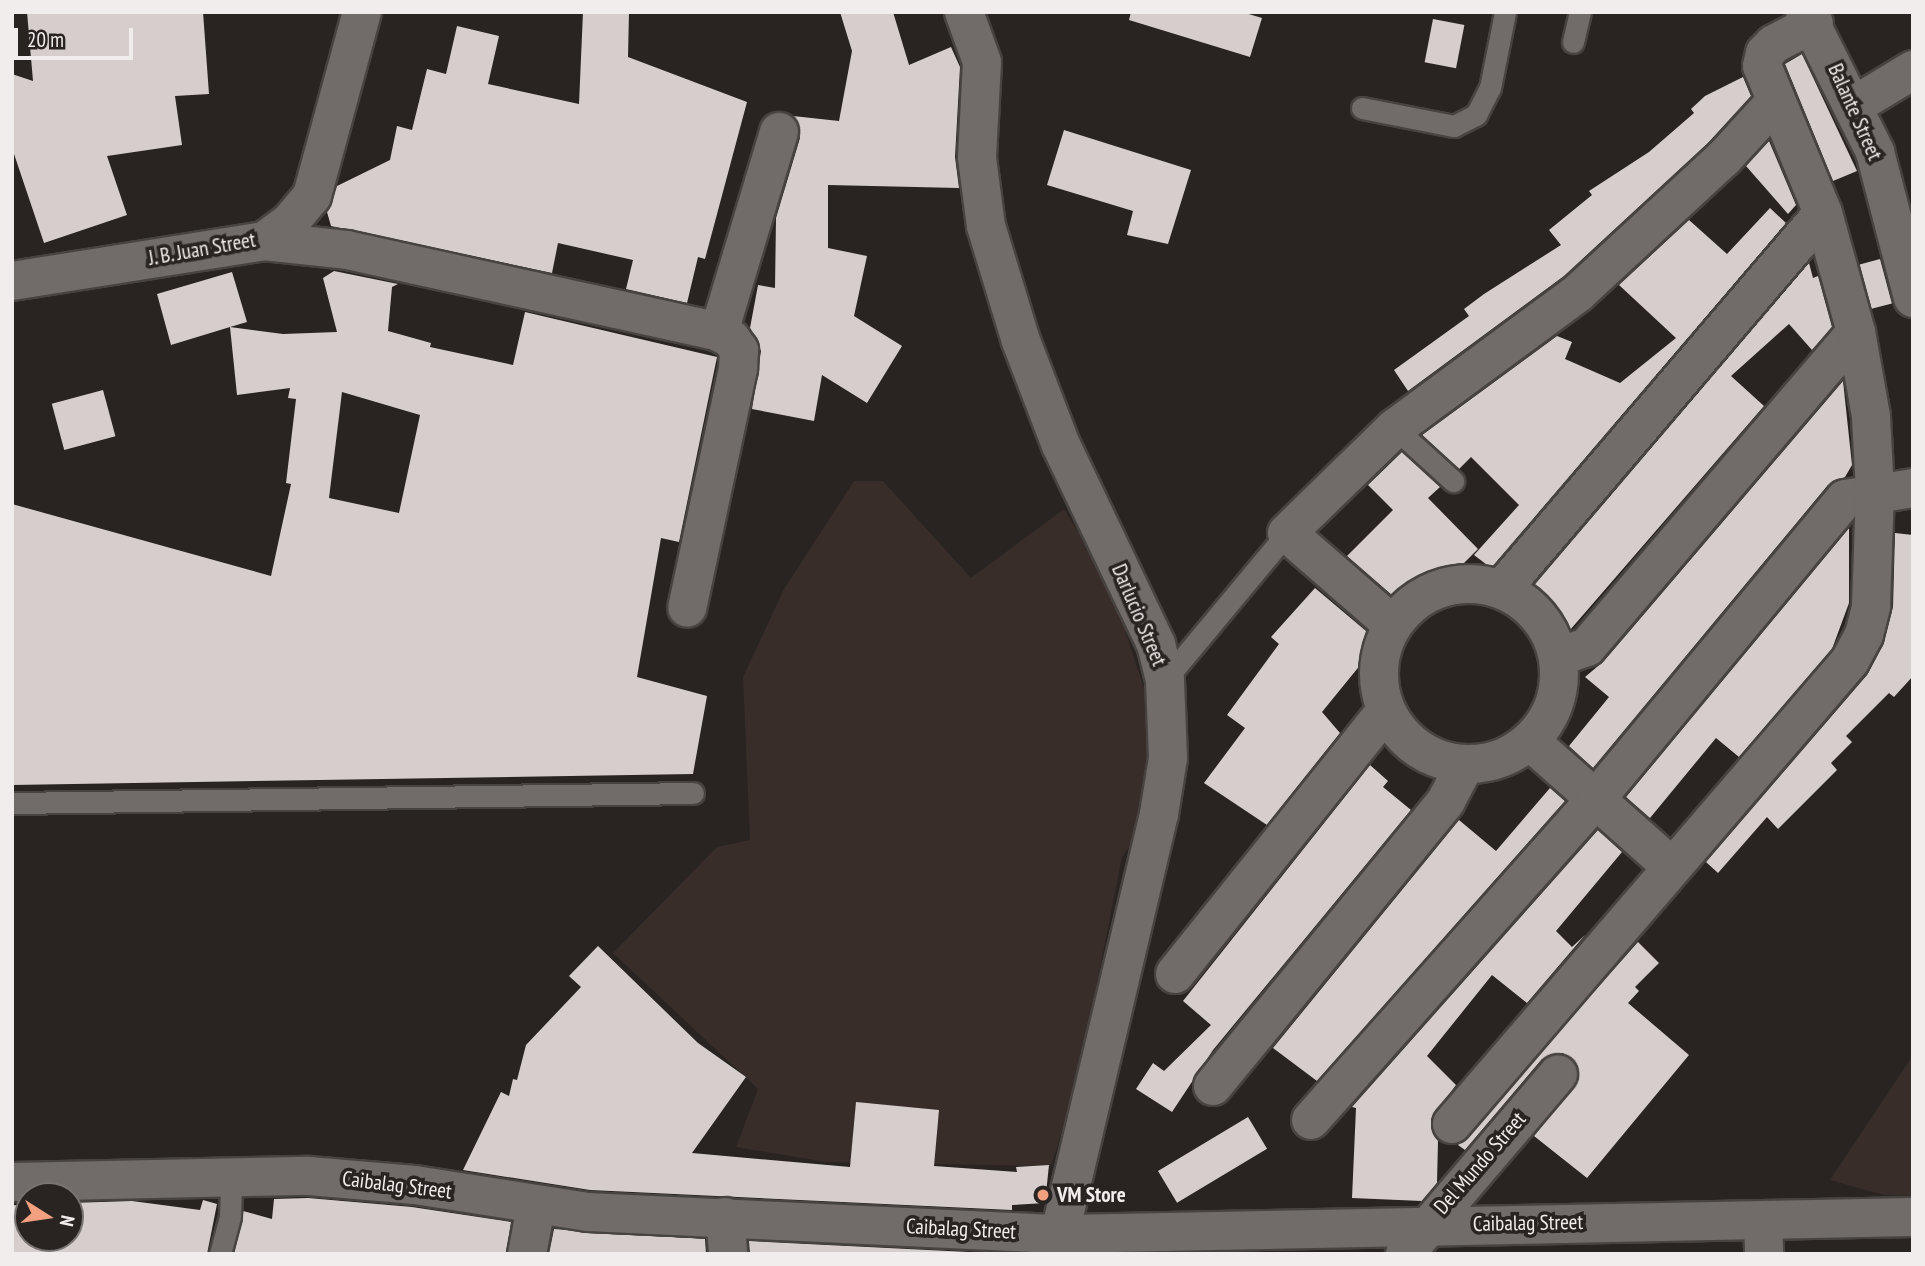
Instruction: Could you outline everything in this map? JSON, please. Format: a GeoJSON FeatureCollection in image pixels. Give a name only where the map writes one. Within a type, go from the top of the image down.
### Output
{"type":"FeatureCollection","features":[{"type":"Feature","properties":{"kind":"street","name":"J. B. Juan Street"},"geometry":{"type":"LineString","coordinates":[[12,281],[264,240],[290,222],[312,196],[362,12]]}},
{"type":"Feature","properties":{"kind":"street","name":"Darlucio Street"},"geometry":{"type":"LineString","coordinates":[[964,12],[982,62],[977,158],[986,226],[1021,341],[1061,445],[1156,643],[1166,680],[1168,758],[1159,814],[1058,1244]]}},
{"type":"Feature","properties":{"kind":"street"},"geometry":{"type":"LineString","coordinates":[[1452,1124],[1850,661],[1871,606],[1875,491],[1871,416],[1856,332],[1824,214],[1762,66],[1765,53],[1810,18]]}},
{"type":"Feature","properties":{"kind":"street","name":"Balante Street"},"geometry":{"type":"LineString","coordinates":[[1810,18],[1855,104],[1875,152],[1913,298]]}},
{"type":"Feature","properties":{"kind":"street"},"geometry":{"type":"LineString","coordinates":[[1855,104],[1913,70]]}},
{"type":"Feature","properties":{"kind":"street"},"geometry":{"type":"LineString","coordinates":[[1393,625],[1287,533],[1395,428],[1578,293],[1724,159],[1776,101]]}},
{"type":"Feature","properties":{"kind":"street"},"geometry":{"type":"LineString","coordinates":[[719,332],[779,132]]}},
{"type":"Feature","properties":{"kind":"street"},"geometry":{"type":"LineString","coordinates":[[1502,589],[1824,214]]}},
{"type":"Feature","properties":{"kind":"street"},"geometry":{"type":"LineString","coordinates":[[264,240],[347,250],[719,332],[739,350],[738,369],[687,608]]}},
{"type":"Feature","properties":{"kind":"street"},"geometry":{"type":"LineString","coordinates":[[1558,657],[1587,647],[1856,332]]}},
{"type":"Feature","properties":{"kind":"street"},"geometry":{"type":"LineString","coordinates":[[1311,1120],[1595,800],[1844,499],[1875,491],[1913,488]]}},
{"type":"Feature","properties":{"kind":"street"},"geometry":{"type":"LineString","coordinates":[[1472,583],[1502,589],[1539,616],[1558,657],[1555,702],[1530,741],[1510,755],[1465,765],[1417,749],[1399,732],[1386,711],[1378,682],[1381,652],[1393,625],[1414,602],[1441,587],[1472,583]]}},
{"type":"Feature","properties":{"kind":"street"},"geometry":{"type":"LineString","coordinates":[[1175,974],[1386,711]]}},
{"type":"Feature","properties":{"kind":"street"},"geometry":{"type":"LineString","coordinates":[[1530,741],[1672,867]]}},
{"type":"Feature","properties":{"kind":"street"},"geometry":{"type":"LineString","coordinates":[[1213,1086],[1446,801],[1465,765]]}},
{"type":"Feature","properties":{"kind":"street","name":"Del Mundo Street"},"geometry":{"type":"LineString","coordinates":[[1415,1239],[1558,1074]]}},
{"type":"Feature","properties":{"kind":"street","name":"Caibalag Street"},"geometry":{"type":"LineString","coordinates":[[12,1182],[231,1178],[368,1180],[727,1235],[1058,1244],[1763,1237],[1913,1217]]}},
{"type":"Feature","properties":{"kind":"street"},"geometry":{"type":"LineString","coordinates":[[527,1254],[536,1206]]}},
{"type":"Feature","properties":{"kind":"lane"},"geometry":{"type":"LineString","coordinates":[[1362,108],[1454,126],[1476,116],[1490,88],[1505,12]]}},
{"type":"Feature","properties":{"kind":"lane"},"geometry":{"type":"LineString","coordinates":[[1573,42],[1580,12]]}},
{"type":"Feature","properties":{"kind":"lane"},"geometry":{"type":"LineString","coordinates":[[1395,428],[1453,481]]}},
{"type":"Feature","properties":{"kind":"lane"},"geometry":{"type":"LineString","coordinates":[[1166,680],[1287,533]]}},
{"type":"Feature","properties":{"kind":"lane"},"geometry":{"type":"LineString","coordinates":[[12,803],[693,793]]}},
{"type":"Feature","properties":{"kind":"lane"},"geometry":{"type":"LineString","coordinates":[[220,1254],[230,1216],[231,1178]]}},
{"type":"Feature","properties":{"kind":"shaded area"},"geometry":{"type":"Polygon","coordinates":[[[854,481],[883,481],[971,578],[1064,509],[1097,562],[1123,624],[1155,722],[1146,823],[1122,857],[1078,1081],[1051,1166],[826,1162],[736,1147],[758,1089],[613,953],[717,847],[750,840],[743,677],[784,589],[854,481]]]}},
{"type":"Feature","properties":{"kind":"shaded area"},"geometry":{"type":"Polygon","coordinates":[[[1913,1055],[1913,1196],[1884,1195],[1830,1180],[1913,1055]]]}},
{"type":"Feature","properties":{"kind":"building"},"geometry":{"type":"Polygon","coordinates":[[[27,12],[203,12],[209,94],[175,96],[182,145],[107,156],[127,215],[44,243],[12,148],[12,74],[33,81],[27,12]]]}},
{"type":"Feature","properties":{"kind":"building"},"geometry":{"type":"Polygon","coordinates":[[[583,12],[629,12],[628,57],[747,102],[705,259],[698,257],[687,303],[626,289],[633,260],[558,243],[552,273],[331,226],[327,212],[337,186],[390,160],[397,126],[412,130],[427,69],[446,74],[457,26],[499,36],[488,84],[579,104],[583,12]]]}},
{"type":"Feature","properties":{"kind":"building"},"geometry":{"type":"Polygon","coordinates":[[[840,12],[893,12],[909,65],[951,47],[960,67],[955,157],[959,188],[828,185],[828,248],[867,256],[854,316],[902,346],[867,403],[822,375],[814,421],[752,409],[761,351],[750,328],[758,285],[775,288],[776,218],[800,138],[793,116],[839,121],[852,51],[840,12]]]}},
{"type":"Feature","properties":{"kind":"building"},"geometry":{"type":"Polygon","coordinates":[[[1131,12],[1242,12],[1262,18],[1250,57],[1129,20],[1131,12]]]}},
{"type":"Feature","properties":{"kind":"building"},"geometry":{"type":"Polygon","coordinates":[[[1433,19],[1464,25],[1456,68],[1425,62],[1433,19]]]}},
{"type":"Feature","properties":{"kind":"building"},"geometry":{"type":"Polygon","coordinates":[[[1802,54],[1857,171],[1833,181],[1785,64],[1802,54]]]}},
{"type":"Feature","properties":{"kind":"building"},"geometry":{"type":"Polygon","coordinates":[[[1743,77],[1751,96],[1708,143],[1564,276],[1408,391],[1394,370],[1469,316],[1464,309],[1484,294],[1561,245],[1549,230],[1592,195],[1589,191],[1649,152],[1694,113],[1691,109],[1705,96],[1743,77]]]}},
{"type":"Feature","properties":{"kind":"building"},"geometry":{"type":"Polygon","coordinates":[[[1064,130],[1191,170],[1168,244],[1127,235],[1133,211],[1047,185],[1064,130]]]}},
{"type":"Feature","properties":{"kind":"building"},"geometry":{"type":"Polygon","coordinates":[[[1769,141],[1796,205],[1788,214],[1746,166],[1769,141]]]}},
{"type":"Feature","properties":{"kind":"building"},"geometry":{"type":"Polygon","coordinates":[[[1770,208],[1786,223],[1491,568],[1474,555],[1519,505],[1471,457],[1459,469],[1422,435],[1557,336],[1572,342],[1565,359],[1620,383],[1676,338],[1619,285],[1689,220],[1727,254],[1770,208]]]}},
{"type":"Feature","properties":{"kind":"building"},"geometry":{"type":"Polygon","coordinates":[[[1880,259],[1892,303],[1872,309],[1860,264],[1880,259]]]}},
{"type":"Feature","properties":{"kind":"building"},"geometry":{"type":"Polygon","coordinates":[[[1809,263],[1813,278],[1818,276],[1832,327],[1812,350],[1789,324],[1731,376],[1764,406],[1570,630],[1525,596],[1809,263]]]}},
{"type":"Feature","properties":{"kind":"building"},"geometry":{"type":"Polygon","coordinates":[[[334,271],[398,284],[392,287],[388,331],[431,343],[430,347],[513,365],[525,312],[717,357],[679,542],[661,538],[637,677],[707,696],[693,774],[12,785],[12,504],[271,576],[291,484],[286,483],[296,399],[288,398],[290,388],[237,395],[230,327],[283,334],[337,332],[323,278],[334,271]],[[342,392],[329,498],[399,513],[420,415],[342,392]]]}},
{"type":"Feature","properties":{"kind":"building"},"geometry":{"type":"Polygon","coordinates":[[[232,272],[247,322],[171,345],[157,294],[232,272]]]}},
{"type":"Feature","properties":{"kind":"building"},"geometry":{"type":"Polygon","coordinates":[[[1843,381],[1852,465],[1845,477],[1828,485],[1593,768],[1569,746],[1609,697],[1585,677],[1604,661],[1843,381]]]}},
{"type":"Feature","properties":{"kind":"building"},"geometry":{"type":"Polygon","coordinates":[[[103,390],[115,436],[64,450],[52,404],[103,390]]]}},
{"type":"Feature","properties":{"kind":"building"},"geometry":{"type":"Polygon","coordinates":[[[1402,452],[1440,487],[1428,498],[1478,549],[1445,582],[1434,572],[1401,603],[1347,556],[1393,510],[1368,485],[1402,452]]]}},
{"type":"Feature","properties":{"kind":"building"},"geometry":{"type":"Polygon","coordinates":[[[1849,528],[1849,603],[1832,649],[1739,757],[1716,738],[1650,818],[1626,797],[1849,528]]]}},
{"type":"Feature","properties":{"kind":"building"},"geometry":{"type":"Polygon","coordinates":[[[1895,533],[1913,535],[1913,676],[1894,697],[1889,693],[1846,736],[1852,742],[1831,763],[1837,770],[1778,829],[1767,817],[1718,873],[1706,862],[1867,675],[1883,645],[1893,607],[1895,533]]]}},
{"type":"Feature","properties":{"kind":"building"},"geometry":{"type":"Polygon","coordinates":[[[1315,588],[1379,642],[1322,712],[1340,733],[1267,825],[1204,783],[1245,728],[1227,715],[1279,644],[1271,637],[1315,588]]]}},
{"type":"Feature","properties":{"kind":"building"},"geometry":{"type":"Polygon","coordinates":[[[1370,765],[1388,781],[1383,787],[1411,810],[1213,1050],[1172,1112],[1136,1089],[1153,1063],[1164,1071],[1211,1025],[1183,1001],[1370,765]]]}},
{"type":"Feature","properties":{"kind":"building"},"geometry":{"type":"Polygon","coordinates":[[[1550,788],[1565,801],[1317,1081],[1273,1048],[1459,820],[1496,851],[1550,788]]]}},
{"type":"Feature","properties":{"kind":"building"},"geometry":{"type":"Polygon","coordinates":[[[1598,830],[1622,852],[1556,931],[1572,947],[1585,935],[1527,1003],[1492,975],[1427,1056],[1456,1085],[1431,1119],[1438,1141],[1437,1183],[1422,1201],[1352,1198],[1356,1108],[1352,1107],[1598,830]]]}},
{"type":"Feature","properties":{"kind":"building"},"geometry":{"type":"Polygon","coordinates":[[[1638,942],[1659,963],[1635,987],[1639,991],[1628,1003],[1689,1055],[1587,1178],[1534,1136],[1579,1079],[1578,1066],[1563,1053],[1542,1059],[1465,1150],[1458,1145],[1638,942]]]}},
{"type":"Feature","properties":{"kind":"building"},"geometry":{"type":"Polygon","coordinates":[[[598,946],[698,1043],[746,1077],[692,1153],[850,1167],[856,1102],[939,1110],[934,1166],[1017,1172],[1016,1167],[1049,1165],[1045,1203],[1012,1205],[1012,1210],[590,1190],[463,1170],[501,1092],[509,1096],[513,1079],[517,1080],[526,1045],[581,987],[569,976],[598,946]]]}},
{"type":"Feature","properties":{"kind":"building"},"geometry":{"type":"Polygon","coordinates":[[[1248,1117],[1267,1149],[1177,1203],[1158,1171],[1248,1117]]]}},
{"type":"Feature","properties":{"kind":"building"},"geometry":{"type":"Polygon","coordinates":[[[308,1198],[412,1207],[511,1222],[506,1254],[234,1254],[243,1211],[272,1219],[274,1199],[308,1198]]]}},
{"type":"Feature","properties":{"kind":"building"},"geometry":{"type":"Polygon","coordinates":[[[203,1200],[217,1204],[207,1254],[12,1254],[12,1205],[14,1252],[84,1252],[84,1203],[132,1201],[200,1210],[203,1200]]]}},
{"type":"Feature","properties":{"kind":"building"},"geometry":{"type":"Polygon","coordinates":[[[554,1229],[705,1239],[706,1254],[549,1254],[554,1229]]]}},
{"type":"Feature","properties":{"kind":"building"},"geometry":{"type":"Polygon","coordinates":[[[749,1241],[1009,1254],[750,1254],[749,1241]]]}},
{"type":"Feature","properties":{"kind":"place","name":"VM Store"},"geometry":{"type":"Point","coordinates":[1043,1195]}}]}
